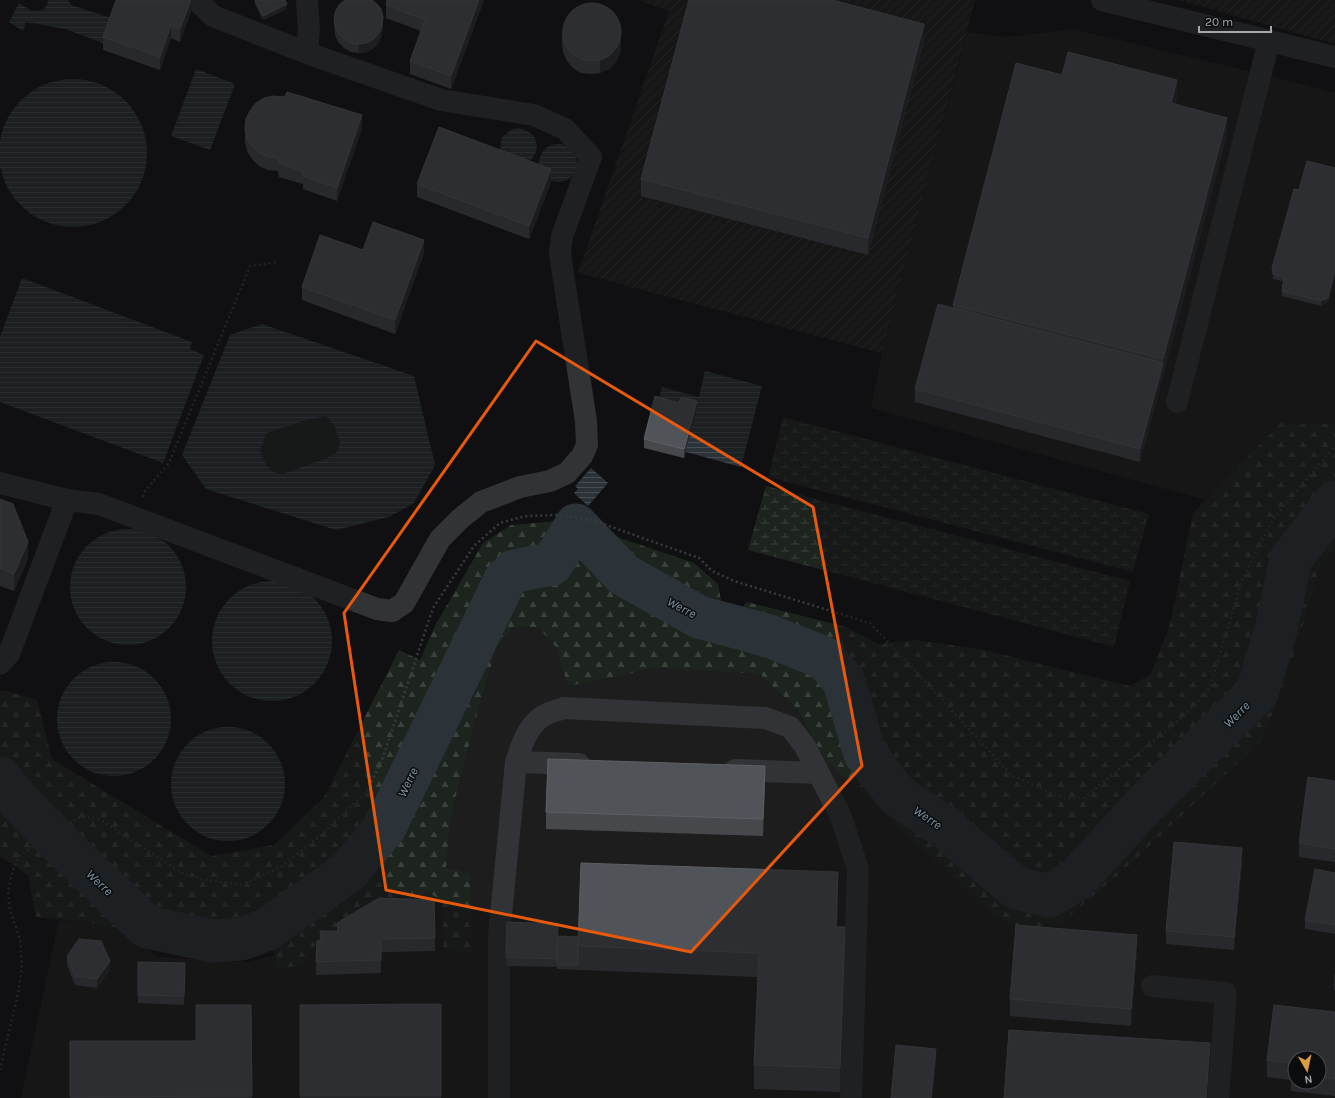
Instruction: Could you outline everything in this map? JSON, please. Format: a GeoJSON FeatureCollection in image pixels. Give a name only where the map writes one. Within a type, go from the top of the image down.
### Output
{"type":"FeatureCollection","features":[{"type":"Feature","properties":{"kind":"street"},"geometry":{"type":"LineString","coordinates":[[0,482],[66,500],[99,504],[377,609],[392,611],[404,603],[440,539],[460,519],[482,502],[520,487],[550,481],[567,473],[582,456],[587,444],[586,422],[560,254],[562,236],[591,157],[565,129],[534,115],[442,100],[307,54],[213,16],[196,0]]}},
{"type":"Feature","properties":{"kind":"street"},"geometry":{"type":"LineString","coordinates":[[307,0],[309,30],[307,54]]}},
{"type":"Feature","properties":{"kind":"street"},"geometry":{"type":"LineString","coordinates":[[1102,0],[1335,57]]}},
{"type":"Feature","properties":{"kind":"street"},"geometry":{"type":"LineString","coordinates":[[1177,402],[1269,41]]}},
{"type":"Feature","properties":{"kind":"street"},"geometry":{"type":"LineString","coordinates":[[0,664],[9,654],[66,500]]}},
{"type":"Feature","properties":{"kind":"street"},"geometry":{"type":"LineString","coordinates":[[499,1098],[498,934],[516,762],[523,740],[533,725],[548,713],[564,708],[766,718],[790,727],[805,746],[841,817],[858,869],[851,1098]]}},
{"type":"Feature","properties":{"kind":"street"},"geometry":{"type":"LineString","coordinates":[[516,762],[595,765]]}},
{"type":"Feature","properties":{"kind":"street"},"geometry":{"type":"LineString","coordinates":[[714,769],[818,773]]}},
{"type":"Feature","properties":{"kind":"street"},"geometry":{"type":"LineString","coordinates":[[1152,986],[1226,994],[1218,1098]]}},
{"type":"Feature","properties":{"kind":"path"},"geometry":{"type":"LineString","coordinates":[[135,518],[146,491],[169,463],[250,266],[278,262]]}},
{"type":"Feature","properties":{"kind":"path"},"geometry":{"type":"LineString","coordinates":[[0,1070],[18,994],[22,968],[20,939],[10,910],[8,892],[12,873],[19,856],[69,823],[81,818],[91,817],[101,820],[182,873],[205,880],[242,885],[282,866],[319,837],[368,790],[383,758],[433,608],[474,546],[500,523],[533,515],[559,515],[592,520],[699,558],[712,571],[734,581],[870,623],[1011,775],[1063,798],[1084,798],[1186,714],[1210,686],[1242,580],[1273,519],[1335,446]]}},
{"type":"Feature","properties":{"kind":"highlighted area"},"geometry":{"type":"Polygon","coordinates":[[[536,341],[813,507],[862,766],[691,952],[386,890],[344,613],[536,341]]]}},
{"type":"Feature","properties":{"kind":"shaded area"},"geometry":{"type":"Polygon","coordinates":[[[49,0],[68,0],[71,5],[114,19],[105,44],[65,29],[26,22],[23,31],[9,22],[19,3],[32,11],[44,10],[49,0]]]}},
{"type":"Feature","properties":{"kind":"shaded area"},"geometry":{"type":"Polygon","coordinates":[[[638,0],[975,0],[882,353],[578,273],[669,11],[638,0]]]}},
{"type":"Feature","properties":{"kind":"shaded area"},"geometry":{"type":"Polygon","coordinates":[[[1178,0],[1335,0],[1335,44],[1178,0]]]}},
{"type":"Feature","properties":{"kind":"shaded area"},"geometry":{"type":"Polygon","coordinates":[[[1073,29],[1335,93],[1335,424],[1281,423],[1206,500],[871,408],[882,353],[967,32],[1007,37],[1073,29]]]}},
{"type":"Feature","properties":{"kind":"shaded area"},"geometry":{"type":"Polygon","coordinates":[[[196,69],[235,84],[210,150],[171,136],[196,69]]]}},
{"type":"Feature","properties":{"kind":"shaded area"},"geometry":{"type":"Polygon","coordinates":[[[73,79],[94,82],[108,88],[120,96],[130,106],[138,118],[144,132],[147,153],[144,174],[138,188],[130,200],[120,210],[108,218],[94,224],[73,227],[52,224],[38,218],[26,210],[16,200],[8,188],[2,174],[-1,153],[2,132],[8,118],[16,106],[26,96],[38,88],[52,82],[73,79]]]}},
{"type":"Feature","properties":{"kind":"shaded area"},"geometry":{"type":"Polygon","coordinates":[[[518,128],[530,133],[536,142],[536,152],[528,163],[502,156],[500,150],[502,137],[512,129],[518,128]]]}},
{"type":"Feature","properties":{"kind":"shaded area"},"geometry":{"type":"Polygon","coordinates":[[[558,144],[568,147],[574,153],[577,163],[574,173],[568,179],[558,182],[548,179],[542,173],[539,163],[542,153],[548,147],[558,144]]]}},
{"type":"Feature","properties":{"kind":"shaded area"},"geometry":{"type":"Polygon","coordinates":[[[22,278],[192,342],[190,349],[204,355],[163,463],[0,402],[0,337],[22,278]]]}},
{"type":"Feature","properties":{"kind":"shaded area"},"geometry":{"type":"Polygon","coordinates":[[[262,324],[414,376],[435,465],[414,503],[389,517],[336,530],[206,489],[182,455],[230,335],[262,324]],[[326,416],[304,421],[267,433],[260,450],[265,463],[273,471],[282,474],[327,458],[337,452],[340,442],[334,425],[326,416]]]}},
{"type":"Feature","properties":{"kind":"shaded area"},"geometry":{"type":"Polygon","coordinates":[[[705,371],[762,386],[741,467],[686,452],[657,406],[662,387],[699,397],[705,371]]]}},
{"type":"Feature","properties":{"kind":"shaded area"},"geometry":{"type":"Polygon","coordinates":[[[591,468],[608,483],[588,506],[574,493],[578,489],[575,486],[591,468]]]}},
{"type":"Feature","properties":{"kind":"shaded area"},"geometry":{"type":"Polygon","coordinates":[[[128,529],[150,533],[169,546],[182,565],[186,587],[182,609],[169,628],[150,641],[128,645],[106,641],[87,628],[74,609],[70,587],[74,565],[87,546],[106,533],[128,529]]]}},
{"type":"Feature","properties":{"kind":"shaded area"},"geometry":{"type":"Polygon","coordinates":[[[1335,551],[1335,1098],[21,1098],[59,920],[86,922],[125,931],[158,957],[247,962],[315,946],[358,924],[449,830],[456,795],[478,710],[496,649],[513,627],[538,627],[556,647],[568,686],[613,678],[653,668],[760,674],[797,709],[824,758],[1289,671],[1321,565],[1335,551]]]}},
{"type":"Feature","properties":{"kind":"shaded area"},"geometry":{"type":"Polygon","coordinates":[[[272,581],[284,582],[295,586],[305,591],[314,599],[322,608],[327,618],[331,629],[331,653],[327,664],[322,674],[314,683],[305,691],[295,696],[284,700],[272,701],[260,700],[249,696],[239,691],[230,683],[222,674],[217,664],[213,653],[212,641],[213,629],[217,618],[222,608],[230,599],[239,591],[249,586],[260,582],[272,581]]]}},
{"type":"Feature","properties":{"kind":"shaded area"},"geometry":{"type":"Polygon","coordinates":[[[114,662],[136,666],[155,678],[167,697],[171,719],[167,741],[155,760],[136,772],[114,776],[92,772],[73,760],[61,741],[57,719],[61,697],[73,678],[92,666],[114,662]]]}},
{"type":"Feature","properties":{"kind":"shaded area"},"geometry":{"type":"Polygon","coordinates":[[[228,727],[250,731],[269,743],[281,762],[285,784],[281,806],[269,825],[250,837],[228,841],[206,837],[187,825],[175,806],[171,784],[175,762],[187,743],[206,731],[228,727]]]}},
{"type":"Feature","properties":{"kind":"green space"},"geometry":{"type":"Polygon","coordinates":[[[326,416],[334,425],[340,442],[337,452],[327,458],[282,474],[273,471],[267,466],[259,451],[267,433],[304,421],[326,416]]]}},
{"type":"Feature","properties":{"kind":"green space"},"geometry":{"type":"Polygon","coordinates":[[[783,417],[1149,514],[1133,572],[768,477],[783,417]]]}},
{"type":"Feature","properties":{"kind":"green space"},"geometry":{"type":"Polygon","coordinates":[[[1281,423],[1335,424],[1335,551],[1321,565],[1289,671],[1262,740],[1116,877],[1062,922],[1022,929],[990,912],[824,758],[797,709],[760,674],[653,668],[613,678],[568,686],[556,647],[538,627],[513,627],[496,649],[478,710],[456,795],[449,830],[446,868],[470,874],[473,953],[444,949],[442,901],[428,892],[369,914],[315,946],[303,965],[278,969],[272,942],[236,931],[164,920],[125,931],[86,922],[36,917],[28,875],[0,856],[0,691],[7,691],[37,700],[52,759],[211,856],[274,845],[324,797],[399,650],[420,660],[436,624],[483,543],[511,525],[557,521],[608,534],[694,563],[718,584],[723,611],[736,614],[747,602],[846,627],[878,644],[915,640],[980,649],[1130,686],[1151,674],[1170,624],[1193,513],[1281,423]]]}},
{"type":"Feature","properties":{"kind":"green space"},"geometry":{"type":"Polygon","coordinates":[[[766,486],[1130,581],[1114,647],[748,550],[766,486]]]}},
{"type":"Feature","properties":{"kind":"building"},"geometry":{"type":"Polygon","coordinates":[[[116,0],[191,0],[180,29],[171,25],[160,57],[103,37],[116,0]]]}},
{"type":"Feature","properties":{"kind":"building"},"geometry":{"type":"Polygon","coordinates":[[[255,0],[285,0],[287,4],[263,16],[255,0]]]}},
{"type":"Feature","properties":{"kind":"building"},"geometry":{"type":"Polygon","coordinates":[[[345,0],[372,0],[381,9],[383,17],[382,25],[379,33],[374,39],[367,43],[351,43],[338,33],[334,18],[336,10],[345,0]]]}},
{"type":"Feature","properties":{"kind":"building"},"geometry":{"type":"Polygon","coordinates":[[[387,0],[479,0],[451,76],[410,61],[425,20],[386,5],[387,0]]]}},
{"type":"Feature","properties":{"kind":"building"},"geometry":{"type":"Polygon","coordinates":[[[689,0],[832,0],[924,24],[868,238],[641,179],[689,0]]]}},
{"type":"Feature","properties":{"kind":"building"},"geometry":{"type":"Polygon","coordinates":[[[586,3],[598,3],[613,11],[621,26],[621,38],[613,53],[598,61],[586,61],[571,53],[563,38],[563,26],[571,11],[586,3]]]}},
{"type":"Feature","properties":{"kind":"building"},"geometry":{"type":"Polygon","coordinates":[[[1068,52],[1177,80],[1171,103],[1227,118],[1163,359],[953,305],[1016,63],[1062,75],[1068,52]]]}},
{"type":"Feature","properties":{"kind":"building"},"geometry":{"type":"Polygon","coordinates":[[[287,92],[362,115],[337,188],[303,176],[304,172],[279,163],[278,158],[268,157],[259,153],[247,138],[245,129],[246,119],[256,103],[264,98],[274,96],[285,97],[287,92]]]}},
{"type":"Feature","properties":{"kind":"building"},"geometry":{"type":"Polygon","coordinates":[[[439,127],[551,169],[529,226],[417,184],[439,127]]]}},
{"type":"Feature","properties":{"kind":"building"},"geometry":{"type":"Polygon","coordinates":[[[1307,161],[1335,168],[1335,270],[1328,298],[1321,301],[1282,291],[1284,277],[1273,274],[1272,268],[1294,189],[1299,190],[1307,161]]]}},
{"type":"Feature","properties":{"kind":"building"},"geometry":{"type":"Polygon","coordinates":[[[373,222],[424,240],[395,320],[302,287],[320,235],[363,250],[373,222]]]}},
{"type":"Feature","properties":{"kind":"building"},"geometry":{"type":"Polygon","coordinates":[[[938,304],[1163,363],[1140,449],[915,389],[938,304]]]}},
{"type":"Feature","properties":{"kind":"building"},"geometry":{"type":"Polygon","coordinates":[[[655,396],[679,403],[681,397],[697,401],[684,449],[644,439],[655,396]]]}},
{"type":"Feature","properties":{"kind":"building"},"geometry":{"type":"Polygon","coordinates":[[[0,499],[13,504],[28,542],[14,574],[0,568],[0,499]]]}},
{"type":"Feature","properties":{"kind":"building"},"geometry":{"type":"Polygon","coordinates":[[[548,759],[765,766],[763,819],[546,812],[548,759]]]}},
{"type":"Feature","properties":{"kind":"building"},"geometry":{"type":"Polygon","coordinates":[[[1308,777],[1335,781],[1335,849],[1299,843],[1308,777]]]}},
{"type":"Feature","properties":{"kind":"building"},"geometry":{"type":"Polygon","coordinates":[[[1174,842],[1242,848],[1234,937],[1166,931],[1174,842]]]}},
{"type":"Feature","properties":{"kind":"building"},"geometry":{"type":"Polygon","coordinates":[[[581,863],[838,872],[836,927],[845,927],[840,1068],[754,1065],[759,953],[578,946],[581,863]]]}},
{"type":"Feature","properties":{"kind":"building"},"geometry":{"type":"Polygon","coordinates":[[[1315,869],[1335,873],[1335,925],[1305,920],[1315,869]]]}},
{"type":"Feature","properties":{"kind":"building"},"geometry":{"type":"Polygon","coordinates":[[[379,898],[434,900],[435,938],[381,939],[381,960],[316,962],[317,941],[321,940],[320,931],[338,931],[337,923],[379,898]]]}},
{"type":"Feature","properties":{"kind":"building"},"geometry":{"type":"Polygon","coordinates":[[[507,922],[558,924],[557,959],[506,957],[507,922]]]}},
{"type":"Feature","properties":{"kind":"building"},"geometry":{"type":"Polygon","coordinates":[[[1016,925],[1137,935],[1131,1009],[1010,999],[1016,925]]]}},
{"type":"Feature","properties":{"kind":"building"},"geometry":{"type":"Polygon","coordinates":[[[558,936],[578,937],[578,965],[557,965],[558,936]]]}},
{"type":"Feature","properties":{"kind":"building"},"geometry":{"type":"Polygon","coordinates":[[[79,939],[101,941],[110,961],[97,979],[75,976],[67,956],[79,939]]]}},
{"type":"Feature","properties":{"kind":"building"},"geometry":{"type":"Polygon","coordinates":[[[138,962],[185,963],[184,996],[138,995],[138,962]]]}},
{"type":"Feature","properties":{"kind":"building"},"geometry":{"type":"Polygon","coordinates":[[[441,1004],[441,1095],[300,1095],[300,1005],[441,1004]]]}},
{"type":"Feature","properties":{"kind":"building"},"geometry":{"type":"Polygon","coordinates":[[[196,1005],[251,1005],[252,1096],[70,1097],[70,1041],[196,1041],[196,1005]]]}},
{"type":"Feature","properties":{"kind":"building"},"geometry":{"type":"Polygon","coordinates":[[[1274,1005],[1335,1012],[1335,1079],[1327,1078],[1327,1050],[1287,1050],[1287,1062],[1267,1060],[1274,1005]]]}},
{"type":"Feature","properties":{"kind":"building"},"geometry":{"type":"Polygon","coordinates":[[[1009,1030],[1210,1043],[1206,1098],[1004,1098],[1009,1030]]]}},
{"type":"Feature","properties":{"kind":"building"},"geometry":{"type":"Polygon","coordinates":[[[896,1045],[936,1049],[931,1098],[891,1098],[896,1045]]]}},
{"type":"Feature","properties":{"kind":"waterway","name":"Werre"},"geometry":{"type":"LineString","coordinates":[[0,778],[17,799],[59,843],[147,927],[212,941],[241,939],[266,930],[348,872],[385,827],[505,580],[514,571],[552,564],[576,525],[624,575],[699,617],[769,636],[824,658],[844,681],[865,754],[899,797],[942,825],[1016,888],[1049,896],[1077,879],[1145,804],[1257,693],[1276,629],[1291,559],[1335,502]]}}]}
